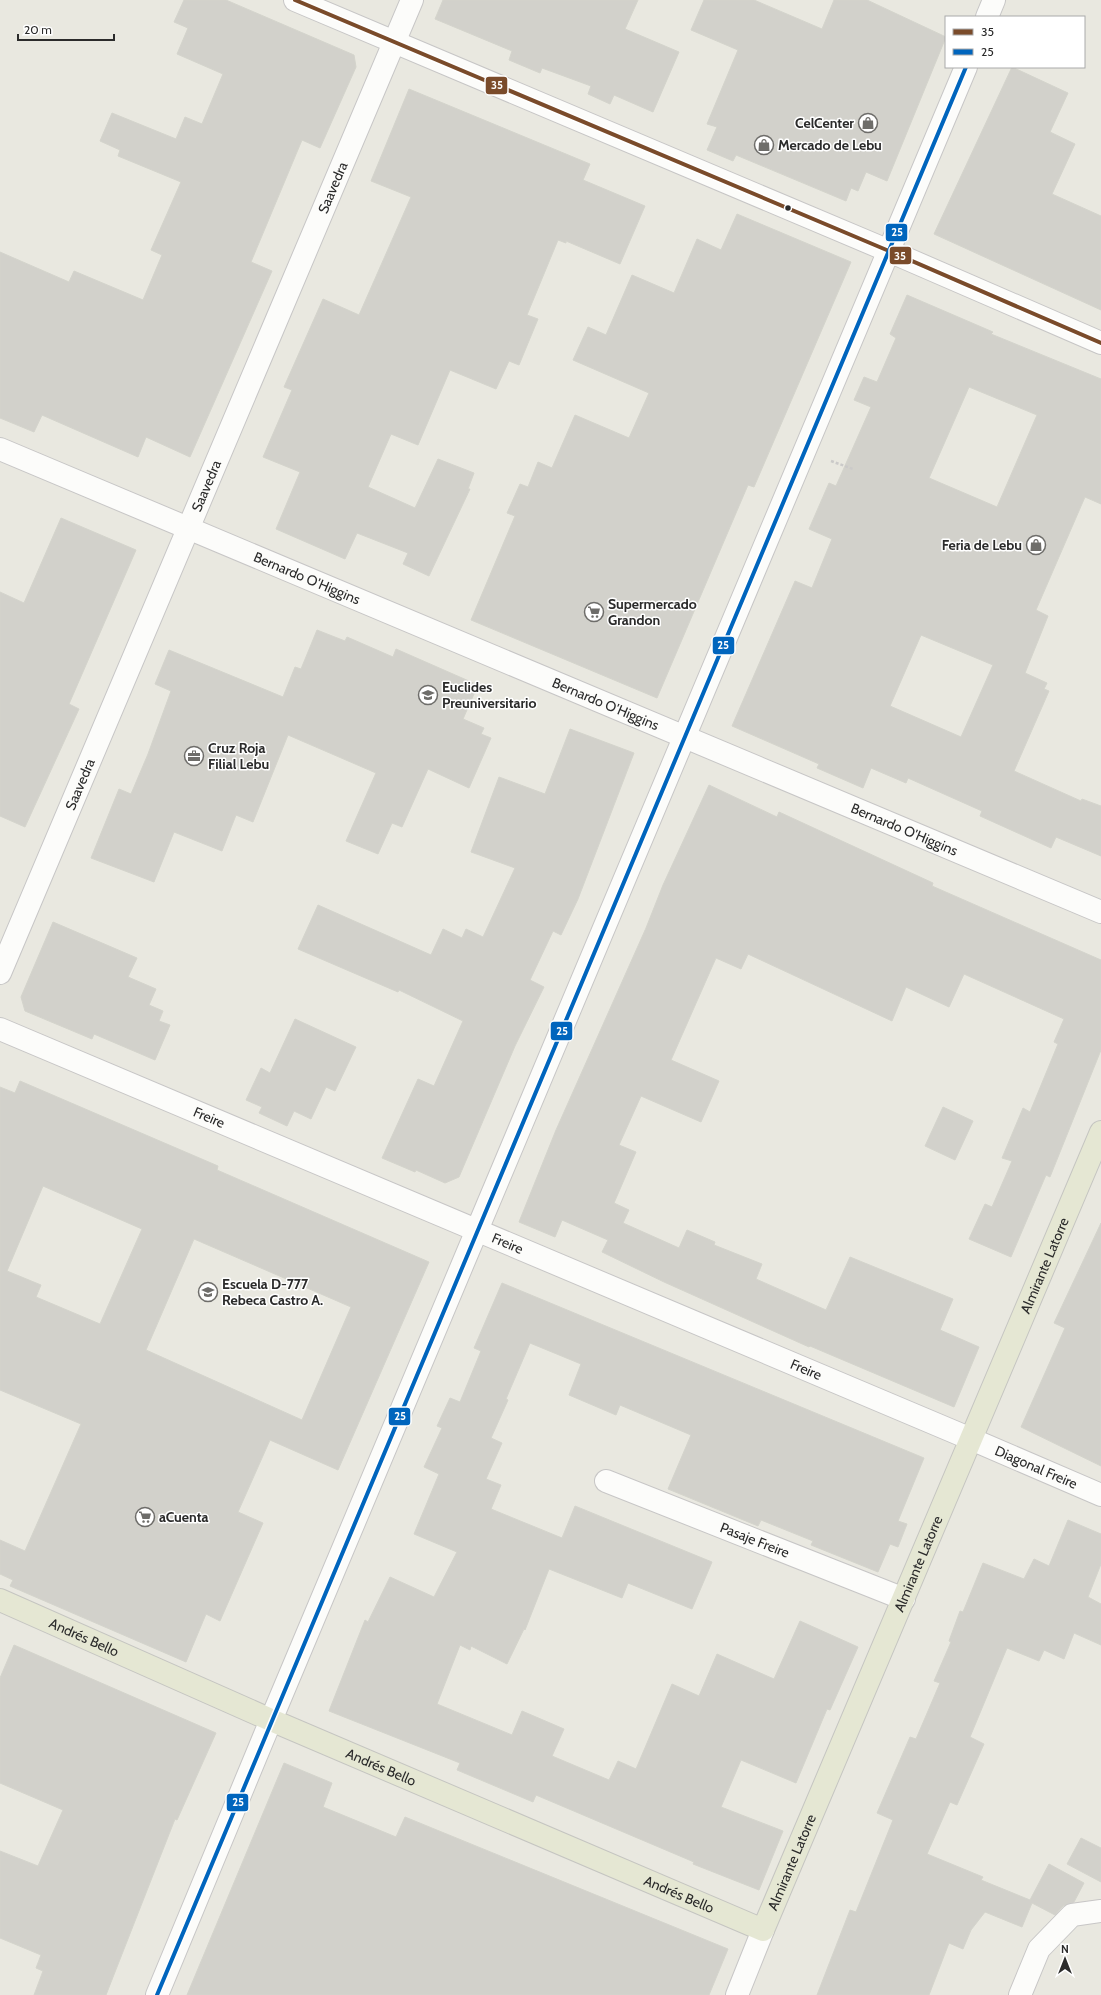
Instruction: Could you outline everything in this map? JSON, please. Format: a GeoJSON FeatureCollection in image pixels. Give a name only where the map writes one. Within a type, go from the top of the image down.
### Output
{"type":"FeatureCollection","features":[{"type":"Feature","properties":{"kind":"main road","name":"Almirante Latorre"},"geometry":{"type":"LineString","coordinates":[[763,1930],[1101,1132]]}},
{"type":"Feature","properties":{"kind":"main road","name":"Andrés Bello"},"geometry":{"type":"LineString","coordinates":[[1,1604],[763,1930]]}},
{"type":"Feature","properties":{"kind":"street"},"geometry":{"type":"LineString","coordinates":[[296,0],[394,43],[889,251],[1101,343]]}},
{"type":"Feature","properties":{"kind":"street","name":"Saavedra"},"geometry":{"type":"LineString","coordinates":[[0,973],[412,0]]}},
{"type":"Feature","properties":{"kind":"street"},"geometry":{"type":"LineString","coordinates":[[987,16],[994,0]]}},
{"type":"Feature","properties":{"kind":"street"},"geometry":{"type":"LineString","coordinates":[[157,1995],[271,1720],[966,68]]}},
{"type":"Feature","properties":{"kind":"street","name":"Bernardo O'Higgins"},"geometry":{"type":"LineString","coordinates":[[0,449],[1101,912]]}},
{"type":"Feature","properties":{"kind":"street","name":"Freire"},"geometry":{"type":"LineString","coordinates":[[0,1028],[971,1439]]}},
{"type":"Feature","properties":{"kind":"street","name":"Diagonal Freire"},"geometry":{"type":"LineString","coordinates":[[971,1439],[1101,1495]]}},
{"type":"Feature","properties":{"kind":"street","name":"Pasaje Freire"},"geometry":{"type":"LineString","coordinates":[[606,1481],[904,1599]]}},
{"type":"Feature","properties":{"kind":"street"},"geometry":{"type":"LineString","coordinates":[[1020,1995],[1038,1949],[1072,1915],[1101,1911]]}},
{"type":"Feature","properties":{"kind":"street","name":"Almirante Latorre"},"geometry":{"type":"LineString","coordinates":[[737,1995],[763,1930]]}},
{"type":"Feature","properties":{"kind":"building"},"geometry":{"type":"Polygon","coordinates":[[[184,0],[226,0],[354,55],[356,67],[320,148],[302,140],[251,262],[272,271],[190,457],[146,437],[138,457],[42,415],[34,432],[0,418],[0,252],[69,282],[74,271],[143,300],[162,255],[151,250],[181,182],[118,156],[120,150],[100,141],[112,113],[176,139],[185,117],[202,124],[223,74],[177,54],[188,28],[174,22],[184,0]]]}},
{"type":"Feature","properties":{"kind":"building"},"geometry":{"type":"Polygon","coordinates":[[[443,0],[638,0],[625,29],[679,52],[653,112],[614,95],[610,104],[588,94],[591,86],[542,68],[540,73],[509,60],[512,51],[435,19],[443,0]]]}},
{"type":"Feature","properties":{"kind":"building"},"geometry":{"type":"Polygon","coordinates":[[[704,0],[754,0],[822,29],[834,0],[867,0],[945,37],[945,39],[887,181],[866,172],[858,191],[851,188],[846,201],[736,155],[733,161],[707,150],[717,127],[707,124],[738,50],[691,30],[704,0]]]}},
{"type":"Feature","properties":{"kind":"building"},"geometry":{"type":"Polygon","coordinates":[[[1012,68],[1068,93],[1050,132],[1075,144],[1052,194],[1101,216],[1101,310],[934,234],[1012,68]]]}},
{"type":"Feature","properties":{"kind":"building"},"geometry":{"type":"Polygon","coordinates":[[[409,89],[590,164],[583,180],[645,206],[620,264],[566,241],[566,243],[558,240],[527,315],[538,319],[519,365],[509,361],[496,389],[450,370],[418,445],[391,434],[368,487],[415,508],[438,459],[474,473],[468,489],[470,489],[429,576],[403,564],[408,553],[357,533],[345,559],[276,529],[300,472],[263,457],[292,390],[284,387],[323,299],[359,315],[411,197],[371,181],[409,89]]]}},
{"type":"Feature","properties":{"kind":"building"},"geometry":{"type":"Polygon","coordinates":[[[737,214],[851,262],[754,487],[748,485],[657,698],[471,620],[515,516],[507,513],[520,484],[528,487],[538,462],[552,468],[575,415],[629,438],[649,393],[573,360],[588,327],[606,335],[632,275],[674,293],[697,239],[721,250],[737,214]]]}},
{"type":"Feature","properties":{"kind":"building"},"geometry":{"type":"Polygon","coordinates":[[[907,295],[993,332],[991,334],[1101,379],[1101,504],[1085,497],[1036,610],[1048,616],[1025,673],[1047,683],[1044,689],[1049,691],[1014,771],[1081,801],[1082,799],[1101,806],[1101,856],[1056,837],[1051,848],[980,816],[982,811],[908,778],[906,783],[871,768],[863,788],[817,768],[819,764],[732,726],[795,581],[812,588],[832,539],[809,529],[829,483],[836,486],[871,407],[854,400],[864,377],[877,382],[896,338],[890,334],[907,295]],[[969,387],[929,478],[997,507],[1037,415],[969,387]],[[921,635],[890,706],[961,737],[993,665],[921,635]]]}},
{"type":"Feature","properties":{"kind":"building"},"geometry":{"type":"Polygon","coordinates":[[[61,518],[136,550],[69,704],[79,709],[25,827],[0,816],[0,592],[24,603],[61,518]]]}},
{"type":"Feature","properties":{"kind":"building"},"geometry":{"type":"Polygon","coordinates":[[[317,630],[345,641],[347,637],[393,657],[396,649],[478,685],[463,719],[484,728],[481,734],[491,738],[469,788],[428,769],[402,827],[392,823],[378,854],[346,841],[376,773],[288,735],[253,822],[236,815],[222,851],[174,832],[154,882],[91,858],[119,789],[131,794],[148,754],[171,691],[155,684],[169,650],[283,697],[295,667],[301,669],[317,630]]]}},
{"type":"Feature","properties":{"kind":"building"},"geometry":{"type":"Polygon","coordinates":[[[570,729],[634,753],[578,899],[561,935],[553,931],[530,980],[544,987],[515,1046],[459,1177],[445,1183],[416,1170],[415,1172],[382,1158],[418,1079],[434,1086],[463,1021],[399,990],[398,992],[298,949],[318,905],[431,955],[443,929],[462,938],[466,929],[483,937],[515,868],[471,852],[499,777],[545,794],[570,729]]]}},
{"type":"Feature","properties":{"kind":"building"},"geometry":{"type":"Polygon","coordinates":[[[709,785],[777,817],[779,812],[933,883],[932,886],[1101,960],[1101,1050],[1050,1177],[1046,1175],[1011,1257],[969,1239],[985,1204],[992,1207],[1012,1161],[1002,1158],[1023,1108],[1030,1112],[1058,1044],[1054,1042],[1064,1019],[964,974],[949,1007],[906,987],[892,1021],[748,954],[741,969],[716,958],[671,1060],[719,1081],[701,1122],[641,1096],[619,1145],[636,1152],[614,1203],[629,1210],[623,1223],[679,1248],[687,1230],[715,1242],[714,1245],[762,1264],[756,1279],[826,1310],[850,1257],[953,1299],[940,1330],[979,1347],[954,1407],[810,1346],[809,1347],[664,1282],[602,1252],[608,1240],[562,1220],[555,1237],[519,1222],[556,1130],[646,928],[663,885],[709,785]]]}},
{"type":"Feature","properties":{"kind":"building"},"geometry":{"type":"Polygon","coordinates":[[[53,922],[137,958],[128,977],[156,989],[149,1005],[163,1011],[159,1021],[170,1025],[155,1060],[94,1034],[92,1039],[25,1011],[21,997],[53,922]]]}},
{"type":"Feature","properties":{"kind":"building"},"geometry":{"type":"Polygon","coordinates":[[[295,1019],[356,1047],[335,1091],[326,1087],[311,1119],[294,1111],[287,1126],[259,1113],[262,1107],[246,1100],[261,1068],[270,1073],[295,1019]]]}},
{"type":"Feature","properties":{"kind":"building"},"geometry":{"type":"Polygon","coordinates":[[[20,1081],[218,1166],[217,1170],[429,1262],[338,1470],[270,1440],[238,1512],[263,1523],[220,1621],[206,1614],[186,1662],[10,1586],[13,1580],[0,1574],[0,1540],[25,1551],[81,1424],[0,1390],[0,1087],[15,1093],[20,1081]],[[43,1186],[7,1271],[41,1285],[36,1297],[100,1324],[142,1229],[43,1186]],[[194,1239],[146,1350],[302,1420],[351,1307],[194,1239]]]}},
{"type":"Feature","properties":{"kind":"building"},"geometry":{"type":"Polygon","coordinates":[[[943,1107],[973,1121],[955,1160],[925,1146],[943,1107]]]}},
{"type":"Feature","properties":{"kind":"building"},"geometry":{"type":"Polygon","coordinates":[[[1101,1223],[1101,1466],[1021,1427],[1065,1328],[1054,1323],[1101,1223]]]}},
{"type":"Feature","properties":{"kind":"building"},"geometry":{"type":"Polygon","coordinates":[[[502,1283],[924,1458],[898,1521],[907,1524],[898,1547],[890,1544],[878,1572],[811,1545],[813,1541],[761,1520],[758,1526],[668,1489],[691,1435],[620,1405],[616,1415],[569,1395],[581,1364],[530,1343],[506,1399],[508,1400],[491,1438],[502,1443],[486,1479],[501,1485],[491,1509],[562,1538],[575,1506],[712,1562],[692,1609],[628,1583],[622,1598],[549,1569],[525,1630],[524,1629],[507,1664],[471,1646],[470,1650],[460,1645],[437,1704],[512,1735],[522,1711],[564,1729],[552,1756],[609,1780],[618,1761],[636,1769],[672,1684],[699,1696],[717,1654],[774,1679],[800,1621],[858,1647],[830,1710],[827,1709],[796,1783],[741,1760],[721,1807],[783,1831],[759,1890],[693,1864],[694,1862],[536,1795],[533,1802],[457,1770],[460,1763],[329,1711],[365,1620],[368,1622],[390,1577],[434,1597],[457,1552],[414,1534],[439,1474],[424,1467],[442,1428],[437,1426],[450,1398],[460,1402],[481,1351],[474,1348],[502,1283]]]}},
{"type":"Feature","properties":{"kind":"building"},"geometry":{"type":"Polygon","coordinates":[[[1068,1520],[1101,1534],[1101,1564],[1088,1597],[1101,1604],[1101,1645],[1074,1633],[1064,1659],[1044,1650],[1039,1661],[1007,1648],[970,1737],[984,1744],[957,1805],[950,1802],[927,1854],[983,1877],[981,1880],[1030,1900],[1049,1864],[1084,1883],[1074,1902],[1063,1906],[1055,1915],[1032,1903],[1022,1927],[985,1912],[971,1930],[963,1949],[949,1943],[929,1995],[817,1995],[850,1910],[856,1912],[893,1820],[877,1813],[910,1737],[916,1739],[940,1683],[934,1681],[951,1642],[949,1641],[960,1611],[963,1612],[983,1563],[1024,1579],[1034,1559],[1049,1566],[1068,1520]]]}},
{"type":"Feature","properties":{"kind":"building"},"geometry":{"type":"Polygon","coordinates":[[[14,1645],[216,1733],[177,1820],[175,1819],[106,1995],[34,1995],[43,1971],[36,1968],[41,1955],[0,1938],[0,1851],[38,1866],[63,1810],[0,1783],[0,1678],[14,1645]]]}},
{"type":"Feature","properties":{"kind":"building"},"geometry":{"type":"Polygon","coordinates":[[[284,1763],[332,1783],[323,1807],[396,1837],[405,1817],[728,1949],[709,1995],[187,1995],[284,1763]]]}},
{"type":"Feature","properties":{"kind":"building"},"geometry":{"type":"Polygon","coordinates":[[[1081,1838],[1101,1848],[1101,1882],[1067,1864],[1081,1838]]]}},
{"type":"Feature","properties":{"kind":"transit line","name":"35"},"geometry":{"type":"LineString","coordinates":[[295,0],[889,251],[1101,343]]}},
{"type":"Feature","properties":{"kind":"transit line","name":"25"},"geometry":{"type":"LineString","coordinates":[[157,1995],[966,68]]}},
{"type":"Feature","properties":{"kind":"place","name":"CelCenter"},"geometry":{"type":"Point","coordinates":[868,123]}},
{"type":"Feature","properties":{"kind":"place","name":"Mercado de Lebu"},"geometry":{"type":"Point","coordinates":[764,145]}},
{"type":"Feature","properties":{"kind":"place","name":"Feria de Lebu"},"geometry":{"type":"Point","coordinates":[1036,545]}},
{"type":"Feature","properties":{"kind":"place","name":"Supermercado Grandon"},"geometry":{"type":"Point","coordinates":[594,612]}},
{"type":"Feature","properties":{"kind":"place","name":"Euclides Preuniversitario"},"geometry":{"type":"Point","coordinates":[428,695]}},
{"type":"Feature","properties":{"kind":"place","name":"Cruz Roja Filial Lebu"},"geometry":{"type":"Point","coordinates":[194,756]}},
{"type":"Feature","properties":{"kind":"place","name":"Escuela D-777 Rebeca Castro A."},"geometry":{"type":"Point","coordinates":[208,1292]}},
{"type":"Feature","properties":{"kind":"place","name":"aCuenta"},"geometry":{"type":"Point","coordinates":[145,1517]}}]}
